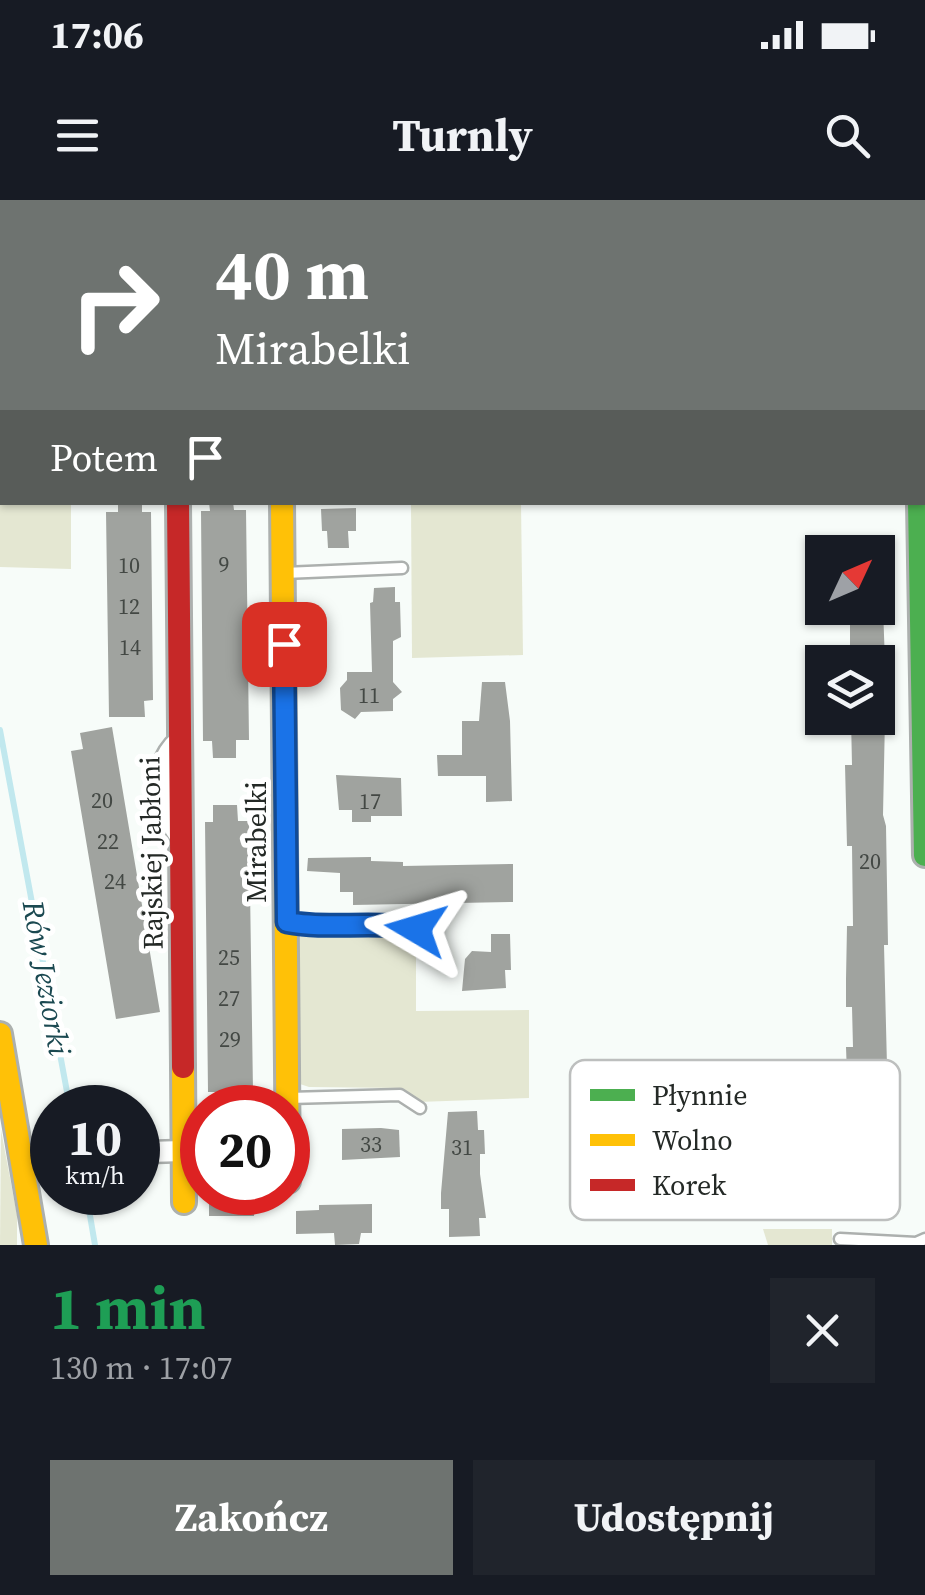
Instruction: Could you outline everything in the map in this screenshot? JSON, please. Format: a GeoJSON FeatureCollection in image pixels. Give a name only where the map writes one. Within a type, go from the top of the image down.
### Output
{"type":"FeatureCollection","features":[{"type":"Feature","properties":{"kind":"street","name":"Rajskiej Jabłoni"},"geometry":{"type":"LineString","coordinates":[[178,505],[183,1085]]}},
{"type":"Feature","properties":{"kind":"street","name":"Mirabelki"},"geometry":{"type":"LineString","coordinates":[[282,505],[288,1085]]}},
{"type":"Feature","properties":{"kind":"street"},"geometry":{"type":"LineString","coordinates":[[920,505],[925,856]]}},
{"type":"Feature","properties":{"kind":"street"},"geometry":{"type":"LineString","coordinates":[[0,1034],[36,1245]]}},
{"type":"Feature","properties":{"kind":"lane"},"geometry":{"type":"LineString","coordinates":[[283,573],[402,568]]}},
{"type":"Feature","properties":{"kind":"lane"},"geometry":{"type":"LineString","coordinates":[[287,922],[311,927],[392,924],[416,929]]}},
{"type":"Feature","properties":{"kind":"lane"},"geometry":{"type":"LineString","coordinates":[[310,1097],[400,1095],[420,1108]]}},
{"type":"Feature","properties":{"kind":"lane"},"geometry":{"type":"LineString","coordinates":[[840,1239],[925,1239]]}},
{"type":"Feature","properties":{"kind":"green space"},"geometry":{"type":"Polygon","coordinates":[[[0,505],[71,505],[71,569],[0,567],[0,505]]]}},
{"type":"Feature","properties":{"kind":"green space"},"geometry":{"type":"Polygon","coordinates":[[[411,505],[521,505],[523,655],[412,658],[411,505]]]}},
{"type":"Feature","properties":{"kind":"green space"},"geometry":{"type":"Polygon","coordinates":[[[399,929],[416,936],[416,1011],[529,1010],[529,1098],[418,1102],[402,1088],[300,1084],[295,939],[311,932],[399,929]]]}},
{"type":"Feature","properties":{"kind":"green space"},"geometry":{"type":"Polygon","coordinates":[[[1,1130],[17,1215],[17,1245],[0,1245],[1,1130]]]}},
{"type":"Feature","properties":{"kind":"green space"},"geometry":{"type":"Polygon","coordinates":[[[763,1229],[832,1229],[832,1245],[768,1245],[763,1229]]]}},
{"type":"Feature","properties":{"kind":"building"},"geometry":{"type":"Polygon","coordinates":[[[118,505],[142,505],[142,512],[151,512],[153,700],[144,701],[145,717],[109,717],[106,512],[118,512],[118,505]]]}},
{"type":"Feature","properties":{"kind":"building"},"geometry":{"type":"Polygon","coordinates":[[[209,505],[233,505],[234,510],[246,510],[249,740],[236,740],[236,758],[213,758],[212,741],[203,741],[201,511],[210,511],[209,505]]]}},
{"type":"Feature","properties":{"kind":"building"},"geometry":{"type":"Polygon","coordinates":[[[356,508],[356,531],[348,531],[349,548],[328,548],[321,509],[356,508]]]}},
{"type":"Feature","properties":{"kind":"building"},"geometry":{"type":"Polygon","coordinates":[[[395,587],[395,602],[400,602],[401,637],[393,641],[393,682],[402,692],[393,699],[393,711],[361,712],[355,719],[341,710],[340,688],[347,680],[347,672],[372,672],[370,603],[374,588],[395,587]]]}},
{"type":"Feature","properties":{"kind":"building"},"geometry":{"type":"Polygon","coordinates":[[[850,625],[884,625],[884,645],[850,645],[850,625]]]}},
{"type":"Feature","properties":{"kind":"building"},"geometry":{"type":"Polygon","coordinates":[[[482,682],[505,682],[512,801],[486,802],[486,776],[438,776],[437,755],[462,755],[462,721],[479,721],[482,682]]]}},
{"type":"Feature","properties":{"kind":"building"},"geometry":{"type":"Polygon","coordinates":[[[112,727],[160,1012],[116,1019],[71,751],[83,749],[80,733],[112,727]]]}},
{"type":"Feature","properties":{"kind":"building"},"geometry":{"type":"Polygon","coordinates":[[[851,735],[885,735],[887,1060],[846,1060],[846,1047],[853,1047],[852,1007],[846,1007],[847,926],[853,926],[845,765],[852,765],[851,735]]]}},
{"type":"Feature","properties":{"kind":"building"},"geometry":{"type":"Polygon","coordinates":[[[336,775],[401,778],[402,816],[371,816],[371,822],[352,822],[352,810],[339,810],[336,775]]]}},
{"type":"Feature","properties":{"kind":"building"},"geometry":{"type":"Polygon","coordinates":[[[213,805],[237,805],[238,821],[249,821],[253,1085],[208,1085],[205,822],[213,822],[213,805]]]}},
{"type":"Feature","properties":{"kind":"building"},"geometry":{"type":"Polygon","coordinates":[[[371,857],[371,861],[403,862],[403,866],[513,864],[513,902],[353,905],[353,892],[340,892],[340,873],[307,871],[308,858],[371,857]]]}},
{"type":"Feature","properties":{"kind":"building"},"geometry":{"type":"Polygon","coordinates":[[[491,934],[510,934],[511,970],[505,970],[506,988],[462,991],[465,959],[472,951],[491,952],[491,934]]]}},
{"type":"Feature","properties":{"kind":"building"},"geometry":{"type":"Polygon","coordinates":[[[477,1111],[478,1130],[484,1130],[485,1154],[480,1154],[480,1174],[486,1218],[479,1218],[480,1236],[449,1237],[449,1209],[441,1209],[448,1112],[477,1111]]]}},
{"type":"Feature","properties":{"kind":"building"},"geometry":{"type":"Polygon","coordinates":[[[342,1129],[399,1130],[400,1157],[342,1160],[342,1129]]]}},
{"type":"Feature","properties":{"kind":"building"},"geometry":{"type":"Polygon","coordinates":[[[372,1204],[372,1233],[361,1233],[359,1244],[335,1245],[334,1233],[296,1234],[296,1215],[310,1215],[310,1210],[319,1210],[319,1205],[372,1204]]]}},
{"type":"Feature","properties":{"kind":"waterway","name":"Rów Jeziorki"},"geometry":{"type":"LineString","coordinates":[[0,730],[66,1085]]}},
{"type":"Feature","properties":{"kind":"waterway","name":"Rów Jeziorki"},"geometry":{"type":"LineString","coordinates":[[90,1215],[95,1245]]}},
{"type":"Feature","properties":{"kind":"traffic: fast"},"geometry":{"type":"LineString","coordinates":[[919,505],[925,855]]}},
{"type":"Feature","properties":{"kind":"traffic: slow"},"geometry":{"type":"LineString","coordinates":[[282,505],[287,1085]]}},
{"type":"Feature","properties":{"kind":"traffic: slow"},"geometry":{"type":"LineString","coordinates":[[0,1034],[36,1245]]}},
{"type":"Feature","properties":{"kind":"traffic: slow"},"geometry":{"type":"LineString","coordinates":[[183,1067],[183,1085]]}},
{"type":"Feature","properties":{"kind":"traffic: jam"},"geometry":{"type":"LineString","coordinates":[[178,505],[183,1067]]}},
{"type":"Feature","properties":{"kind":"route"},"geometry":{"type":"LineString","coordinates":[[284,644],[287,922],[311,927],[392,924],[416,929]]}}]}
